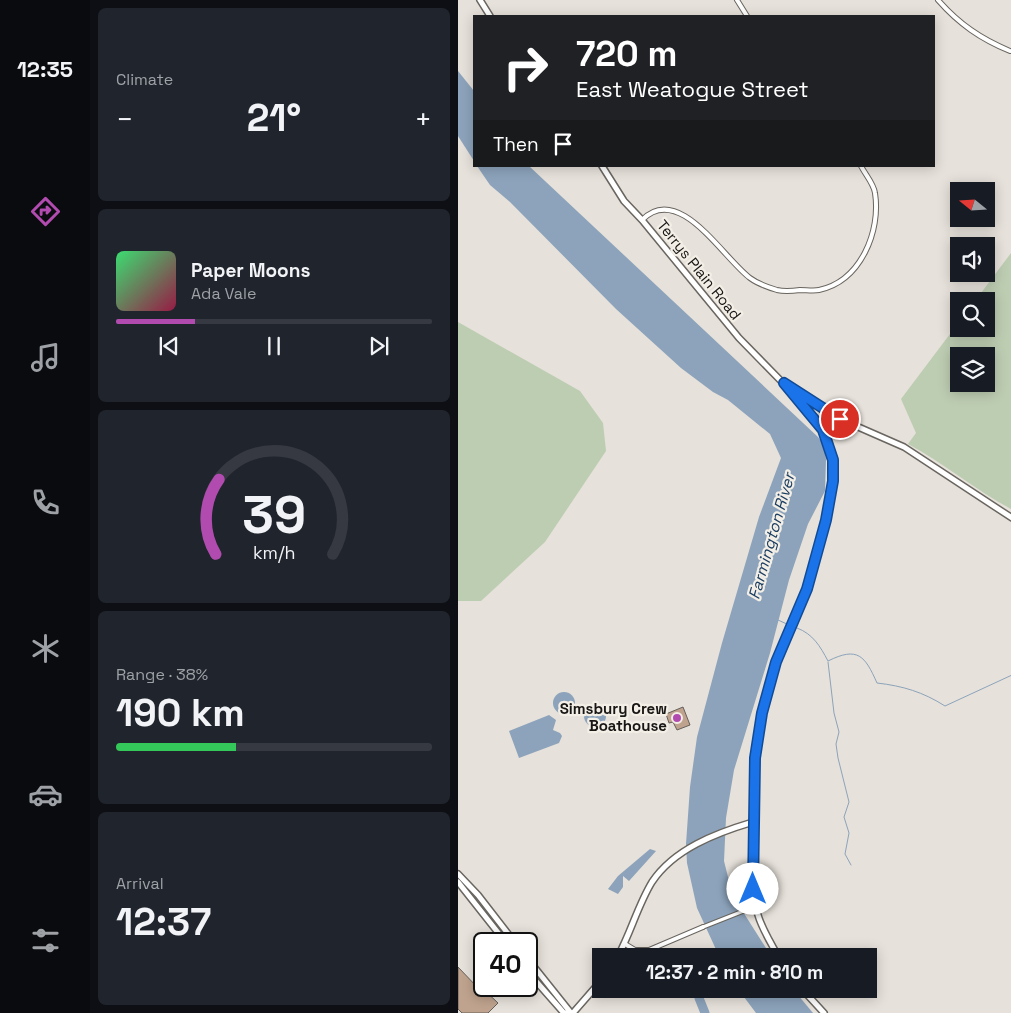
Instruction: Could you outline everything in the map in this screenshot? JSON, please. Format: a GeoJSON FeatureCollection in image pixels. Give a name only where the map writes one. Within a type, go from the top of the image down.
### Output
{"type":"FeatureCollection","features":[{"type":"Feature","properties":{"kind":"street"},"geometry":{"type":"LineString","coordinates":[[480,0],[489,15]]}},
{"type":"Feature","properties":{"kind":"street"},"geometry":{"type":"LineString","coordinates":[[737,0],[746,15]]}},
{"type":"Feature","properties":{"kind":"street"},"geometry":{"type":"LineString","coordinates":[[938,0],[972,32],[1010,51]]}},
{"type":"Feature","properties":{"kind":"street","name":"Terrys Plain Road"},"geometry":{"type":"LineString","coordinates":[[603,167],[624,201],[642,220],[739,338],[784,383],[840,419],[904,447],[1012,518]]}},
{"type":"Feature","properties":{"kind":"street"},"geometry":{"type":"LineString","coordinates":[[642,220],[653,211],[660,209],[678,211],[695,223],[749,278],[762,286],[780,291],[819,290],[838,282],[851,271],[870,244],[876,220],[875,191],[862,167]]}},
{"type":"Feature","properties":{"kind":"street"},"geometry":{"type":"LineString","coordinates":[[774,948],[763,929],[753,889],[755,758],[762,713],[776,662],[807,589],[825,522],[833,481],[833,460],[823,430],[784,383]]}},
{"type":"Feature","properties":{"kind":"street"},"geometry":{"type":"LineString","coordinates":[[622,948],[652,883],[666,866],[685,851],[728,830],[753,822]]}},
{"type":"Feature","properties":{"kind":"street"},"geometry":{"type":"LineString","coordinates":[[458,874],[478,895],[507,932]]}},
{"type":"Feature","properties":{"kind":"street"},"geometry":{"type":"LineString","coordinates":[[458,882],[498,932]]}},
{"type":"Feature","properties":{"kind":"street"},"geometry":{"type":"LineString","coordinates":[[624,944],[635,950],[649,950],[746,910]]}},
{"type":"Feature","properties":{"kind":"street"},"geometry":{"type":"LineString","coordinates":[[538,971],[572,1013],[592,991]]}},
{"type":"Feature","properties":{"kind":"street"},"geometry":{"type":"LineString","coordinates":[[538,984],[566,1013]]}},
{"type":"Feature","properties":{"kind":"street"},"geometry":{"type":"LineString","coordinates":[[810,998],[824,1013]]}},
{"type":"Feature","properties":{"kind":"green space"},"geometry":{"type":"Polygon","coordinates":[[[1011,253],[1011,509],[908,444],[916,433],[901,399],[950,334],[950,337],[995,337],[995,292],[982,292],[989,282],[995,282],[995,274],[1011,253]]]}},
{"type":"Feature","properties":{"kind":"green space"},"geometry":{"type":"Polygon","coordinates":[[[458,322],[580,391],[603,423],[606,451],[545,542],[481,601],[458,601],[458,322]]]}},
{"type":"Feature","properties":{"kind":"water"},"geometry":{"type":"Polygon","coordinates":[[[458,71],[473,90],[473,159],[458,136],[458,71]]]}},
{"type":"Feature","properties":{"kind":"water","name":"Farmington River"},"geometry":{"type":"Polygon","coordinates":[[[478,167],[530,167],[818,437],[824,445],[826,459],[825,491],[808,524],[789,580],[770,653],[734,770],[726,818],[724,861],[728,877],[745,915],[766,948],[715,948],[697,908],[687,863],[686,844],[690,787],[697,737],[759,517],[781,458],[770,434],[728,400],[713,392],[681,368],[616,309],[510,202],[490,185],[478,167]]]}},
{"type":"Feature","properties":{"kind":"water"},"geometry":{"type":"Polygon","coordinates":[[[560,692],[568,692],[575,699],[575,707],[568,714],[560,714],[553,707],[553,699],[560,692]]]}},
{"type":"Feature","properties":{"kind":"water"},"geometry":{"type":"Polygon","coordinates":[[[591,705],[599,705],[606,712],[606,720],[599,727],[591,727],[584,720],[584,712],[591,705]]]}},
{"type":"Feature","properties":{"kind":"water"},"geometry":{"type":"Polygon","coordinates":[[[549,715],[556,720],[553,730],[562,736],[559,743],[519,758],[509,731],[549,715]]]}},
{"type":"Feature","properties":{"kind":"water"},"geometry":{"type":"Polygon","coordinates":[[[650,849],[656,851],[629,881],[623,876],[623,887],[618,894],[608,889],[618,876],[650,849]]]}},
{"type":"Feature","properties":{"kind":"water"},"geometry":{"type":"Polygon","coordinates":[[[745,998],[800,998],[813,1013],[756,1013],[745,998]]]}},
{"type":"Feature","properties":{"kind":"building","name":"Simsbury Crew Boathouse"},"geometry":{"type":"Polygon","coordinates":[[[683,707],[690,725],[677,730],[673,722],[669,723],[666,714],[683,707]]]}},
{"type":"Feature","properties":{"kind":"building"},"geometry":{"type":"Polygon","coordinates":[[[458,967],[473,983],[473,997],[492,997],[498,1003],[488,1013],[462,1013],[458,1009],[458,967]]]}},
{"type":"Feature","properties":{"kind":"waterway"},"geometry":{"type":"LineString","coordinates":[[778,620],[789,625]]}},
{"type":"Feature","properties":{"kind":"waterway"},"geometry":{"type":"LineString","coordinates":[[797,628],[816,641],[828,661],[847,654],[854,654],[864,660],[877,683],[912,690],[945,706],[1012,675]]}},
{"type":"Feature","properties":{"kind":"waterway"},"geometry":{"type":"LineString","coordinates":[[828,662],[834,713],[839,732],[836,744],[838,758],[849,802],[844,817],[849,833],[845,854],[851,865]]}},
{"type":"Feature","properties":{"kind":"waterway"},"geometry":{"type":"LineString","coordinates":[[699,998],[705,1013]]}},
{"type":"Feature","properties":{"kind":"place","name":"Simsbury Crew Boathouse"},"geometry":{"type":"Point","coordinates":[677,718]}},
{"type":"Feature","properties":{"kind":"route"},"geometry":{"type":"LineString","coordinates":[[753,889],[755,758],[762,713],[776,662],[807,589],[826,520],[833,481],[833,460],[823,430],[784,383],[840,419]]}}]}
